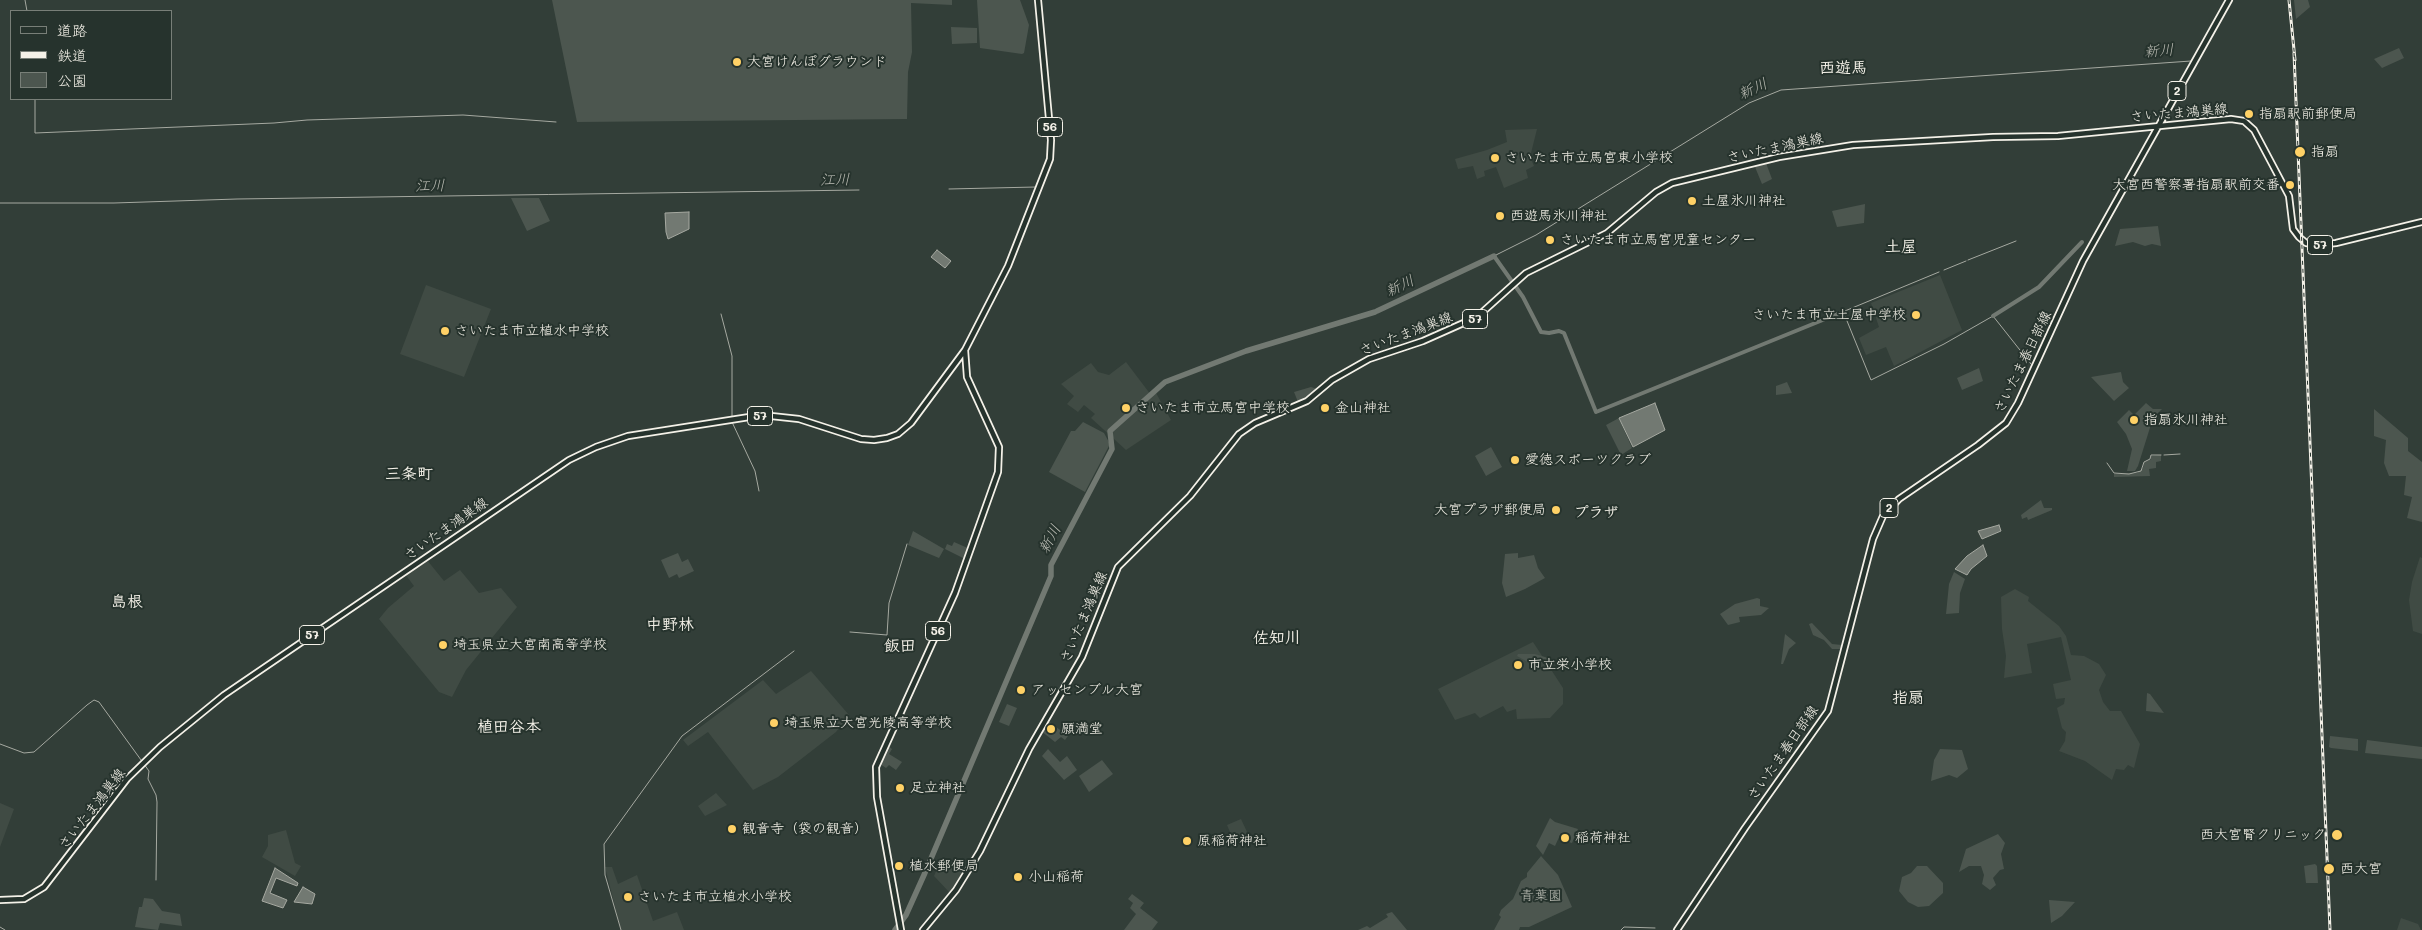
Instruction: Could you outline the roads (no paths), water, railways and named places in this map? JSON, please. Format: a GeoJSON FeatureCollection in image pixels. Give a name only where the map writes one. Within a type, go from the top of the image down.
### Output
{"type":"FeatureCollection","features":[{"type":"Feature","properties":{"kind":"main road","name":"56"},"geometry":{"type":"LineString","coordinates":[[901,930],[900,914],[876,797],[876,766],[958,585],[1000,464],[997,440],[967,377],[965,350],[1014,254],[1050,159],[1051,140],[1038,0]]}},
{"type":"Feature","properties":{"kind":"main road","name":"さいたま春日部線"},"geometry":{"type":"LineString","coordinates":[[1677,930],[1745,828],[1828,710],[1873,539],[1880,520],[1899,499],[1978,445],[2006,423],[2082,264],[2228,0]]}},
{"type":"Feature","properties":{"kind":"main road","name":"さいたま鴻巣線"},"geometry":{"type":"LineString","coordinates":[[923,930],[956,890],[980,851],[1029,749],[1082,656],[1118,568],[1190,496],[1229,445],[1247,428],[1307,401],[1332,380],[1374,357],[1422,341],[1477,317],[1532,268],[1600,237],[1656,192],[1679,180],[1779,157],[1853,145],[1992,137],[2058,136],[2231,119],[2250,124],[2267,152],[2288,196],[2293,229],[2306,243],[2318,245],[2336,243],[2422,222]]}},
{"type":"Feature","properties":{"kind":"main road","name":"さいたま鴻巣線"},"geometry":{"type":"LineString","coordinates":[[0,900],[24,899],[44,887],[127,779],[160,748],[224,694],[569,460],[596,447],[628,436],[762,415],[800,419],[861,438],[874,440],[887,438],[898,434],[911,423],[965,350]]}},
{"type":"Feature","properties":{"kind":"waterway"},"geometry":{"type":"LineString","coordinates":[[25,0],[27,10]]}},
{"type":"Feature","properties":{"kind":"waterway","name":"新川"},"geometry":{"type":"LineString","coordinates":[[1494,256],[1536,235],[1749,103],[1781,90],[2191,61]]}},
{"type":"Feature","properties":{"kind":"waterway"},"geometry":{"type":"LineString","coordinates":[[35,100],[35,133],[307,120],[463,115],[556,122]]}},
{"type":"Feature","properties":{"kind":"waterway","name":"江川"},"geometry":{"type":"LineString","coordinates":[[949,189],[1036,187]]}},
{"type":"Feature","properties":{"kind":"waterway","name":"江川"},"geometry":{"type":"LineString","coordinates":[[0,203],[114,203],[237,199],[859,190]]}},
{"type":"Feature","properties":{"kind":"waterway"},"geometry":{"type":"LineString","coordinates":[[1968,260],[2016,241]]}},
{"type":"Feature","properties":{"kind":"waterway"},"geometry":{"type":"LineString","coordinates":[[1993,316],[2039,287],[2082,242]]}},
{"type":"Feature","properties":{"kind":"waterway"},"geometry":{"type":"LineString","coordinates":[[1494,256],[1523,297],[1541,332],[1559,331],[1564,333],[1596,412],[1840,313]]}},
{"type":"Feature","properties":{"kind":"waterway","name":"新川"},"geometry":{"type":"LineString","coordinates":[[1377,311],[1494,256]]}},
{"type":"Feature","properties":{"kind":"waterway"},"geometry":{"type":"LineString","coordinates":[[1944,270],[1966,261]]}},
{"type":"Feature","properties":{"kind":"waterway"},"geometry":{"type":"LineString","coordinates":[[1939,272],[1840,313],[1845,316],[1871,380],[1944,344],[1993,316],[2031,364]]}},
{"type":"Feature","properties":{"kind":"waterway","name":"新川"},"geometry":{"type":"LineString","coordinates":[[895,930],[906,915],[924,875],[1051,576],[1051,565],[1112,449],[1110,431],[1165,382],[1246,351],[1375,312]]}},
{"type":"Feature","properties":{"kind":"waterway"},"geometry":{"type":"LineString","coordinates":[[721,314],[732,356],[732,418]]}},
{"type":"Feature","properties":{"kind":"waterway"},"geometry":{"type":"LineString","coordinates":[[732,422],[755,471],[759,491]]}},
{"type":"Feature","properties":{"kind":"waterway"},"geometry":{"type":"LineString","coordinates":[[2164,455],[2180,454]]}},
{"type":"Feature","properties":{"kind":"waterway"},"geometry":{"type":"LineString","coordinates":[[2107,463],[2114,473],[2129,474],[2141,471],[2144,462],[2150,459],[2151,455],[2161,455]]}},
{"type":"Feature","properties":{"kind":"waterway"},"geometry":{"type":"LineString","coordinates":[[850,632],[887,635],[889,603],[907,544]]}},
{"type":"Feature","properties":{"kind":"waterway"},"geometry":{"type":"LineString","coordinates":[[621,930],[605,875],[604,844],[682,736],[794,651]]}},
{"type":"Feature","properties":{"kind":"waterway"},"geometry":{"type":"LineString","coordinates":[[0,744],[24,753],[34,752],[87,705],[94,700],[99,702],[149,771],[148,779],[156,795],[157,802],[156,880]]}},
{"type":"Feature","properties":{"kind":"waterway"},"geometry":{"type":"LineString","coordinates":[[0,927],[5,930]]}},
{"type":"Feature","properties":{"kind":"waterway"},"geometry":{"type":"LineString","coordinates":[[1621,930],[1624,927],[1655,928]]}},
{"type":"Feature","properties":{"kind":"railway"},"geometry":{"type":"LineString","coordinates":[[2289,0],[2295,60]]}},
{"type":"Feature","properties":{"kind":"railway"},"geometry":{"type":"LineString","coordinates":[[2294,53],[2330,930]]}},
{"type":"Feature","properties":{"kind":"place","name":"大宮けんぽグラウンド"},"geometry":{"type":"Point","coordinates":[737,62]}},
{"type":"Feature","properties":{"kind":"place","name":"指扇駅前郵便局"},"geometry":{"type":"Point","coordinates":[2249,114]}},
{"type":"Feature","properties":{"kind":"place","name":"指扇"},"geometry":{"type":"Point","coordinates":[2300,152]}},
{"type":"Feature","properties":{"kind":"place","name":"さいたま市立馬宮東小学校"},"geometry":{"type":"Point","coordinates":[1495,158]}},
{"type":"Feature","properties":{"kind":"place","name":"大宮西警察署指扇駅前交番"},"geometry":{"type":"Point","coordinates":[2290,185]}},
{"type":"Feature","properties":{"kind":"place","name":"土屋氷川神社"},"geometry":{"type":"Point","coordinates":[1692,201]}},
{"type":"Feature","properties":{"kind":"place","name":"西遊馬氷川神社"},"geometry":{"type":"Point","coordinates":[1500,216]}},
{"type":"Feature","properties":{"kind":"place","name":"さいたま市立馬宮児童センター"},"geometry":{"type":"Point","coordinates":[1550,240]}},
{"type":"Feature","properties":{"kind":"place","name":"さいたま市立土屋中学校"},"geometry":{"type":"Point","coordinates":[1916,315]}},
{"type":"Feature","properties":{"kind":"place","name":"さいたま市立植水中学校"},"geometry":{"type":"Point","coordinates":[445,331]}},
{"type":"Feature","properties":{"kind":"place","name":"さいたま市立馬宮中学校"},"geometry":{"type":"Point","coordinates":[1126,408]}},
{"type":"Feature","properties":{"kind":"place","name":"金山神社"},"geometry":{"type":"Point","coordinates":[1325,408]}},
{"type":"Feature","properties":{"kind":"place","name":"指扇氷川神社"},"geometry":{"type":"Point","coordinates":[2134,420]}},
{"type":"Feature","properties":{"kind":"place","name":"愛徳スポーツクラブ"},"geometry":{"type":"Point","coordinates":[1515,460]}},
{"type":"Feature","properties":{"kind":"place","name":"大宮プラザ郵便局"},"geometry":{"type":"Point","coordinates":[1556,510]}},
{"type":"Feature","properties":{"kind":"place","name":"埼玉県立大宮南高等学校"},"geometry":{"type":"Point","coordinates":[443,645]}},
{"type":"Feature","properties":{"kind":"place","name":"市立栄小学校"},"geometry":{"type":"Point","coordinates":[1518,665]}},
{"type":"Feature","properties":{"kind":"place","name":"アッセンブル大宮"},"geometry":{"type":"Point","coordinates":[1021,690]}},
{"type":"Feature","properties":{"kind":"place","name":"埼玉県立大宮光陵高等学校"},"geometry":{"type":"Point","coordinates":[774,723]}},
{"type":"Feature","properties":{"kind":"place","name":"願満堂"},"geometry":{"type":"Point","coordinates":[1051,729]}},
{"type":"Feature","properties":{"kind":"place","name":"足立神社"},"geometry":{"type":"Point","coordinates":[900,788]}},
{"type":"Feature","properties":{"kind":"place","name":"観音寺（袋の観音）"},"geometry":{"type":"Point","coordinates":[732,829]}},
{"type":"Feature","properties":{"kind":"place","name":"西大宮腎クリニック"},"geometry":{"type":"Point","coordinates":[2337,835]}},
{"type":"Feature","properties":{"kind":"place","name":"稲荷神社"},"geometry":{"type":"Point","coordinates":[1565,838]}},
{"type":"Feature","properties":{"kind":"place","name":"原稲荷神社"},"geometry":{"type":"Point","coordinates":[1187,841]}},
{"type":"Feature","properties":{"kind":"place","name":"植水郵便局"},"geometry":{"type":"Point","coordinates":[899,866]}},
{"type":"Feature","properties":{"kind":"place","name":"西大宮"},"geometry":{"type":"Point","coordinates":[2329,869]}},
{"type":"Feature","properties":{"kind":"place","name":"小山稲荷"},"geometry":{"type":"Point","coordinates":[1018,877]}},
{"type":"Feature","properties":{"kind":"place","name":"さいたま市立植水小学校"},"geometry":{"type":"Point","coordinates":[628,897]}},
{"type":"Feature","properties":{"kind":"district","name":"西遊馬"},"geometry":{"type":"Point","coordinates":[1843,68]}},
{"type":"Feature","properties":{"kind":"district","name":"土屋"},"geometry":{"type":"Point","coordinates":[1901,247]}},
{"type":"Feature","properties":{"kind":"district","name":"三条町"},"geometry":{"type":"Point","coordinates":[409,474]}},
{"type":"Feature","properties":{"kind":"district","name":"プラザ"},"geometry":{"type":"Point","coordinates":[1596,512]}},
{"type":"Feature","properties":{"kind":"district","name":"島根"},"geometry":{"type":"Point","coordinates":[127,602]}},
{"type":"Feature","properties":{"kind":"district","name":"中野林"},"geometry":{"type":"Point","coordinates":[670,625]}},
{"type":"Feature","properties":{"kind":"district","name":"佐知川"},"geometry":{"type":"Point","coordinates":[1277,638]}},
{"type":"Feature","properties":{"kind":"district","name":"飯田"},"geometry":{"type":"Point","coordinates":[900,646]}},
{"type":"Feature","properties":{"kind":"district","name":"指扇"},"geometry":{"type":"Point","coordinates":[1908,698]}},
{"type":"Feature","properties":{"kind":"district","name":"植田谷本"},"geometry":{"type":"Point","coordinates":[509,727]}},
{"type":"Feature","properties":{"kind":"park label","name":"青葉園"},"geometry":{"type":"Point","coordinates":[1541,896]}}]}
